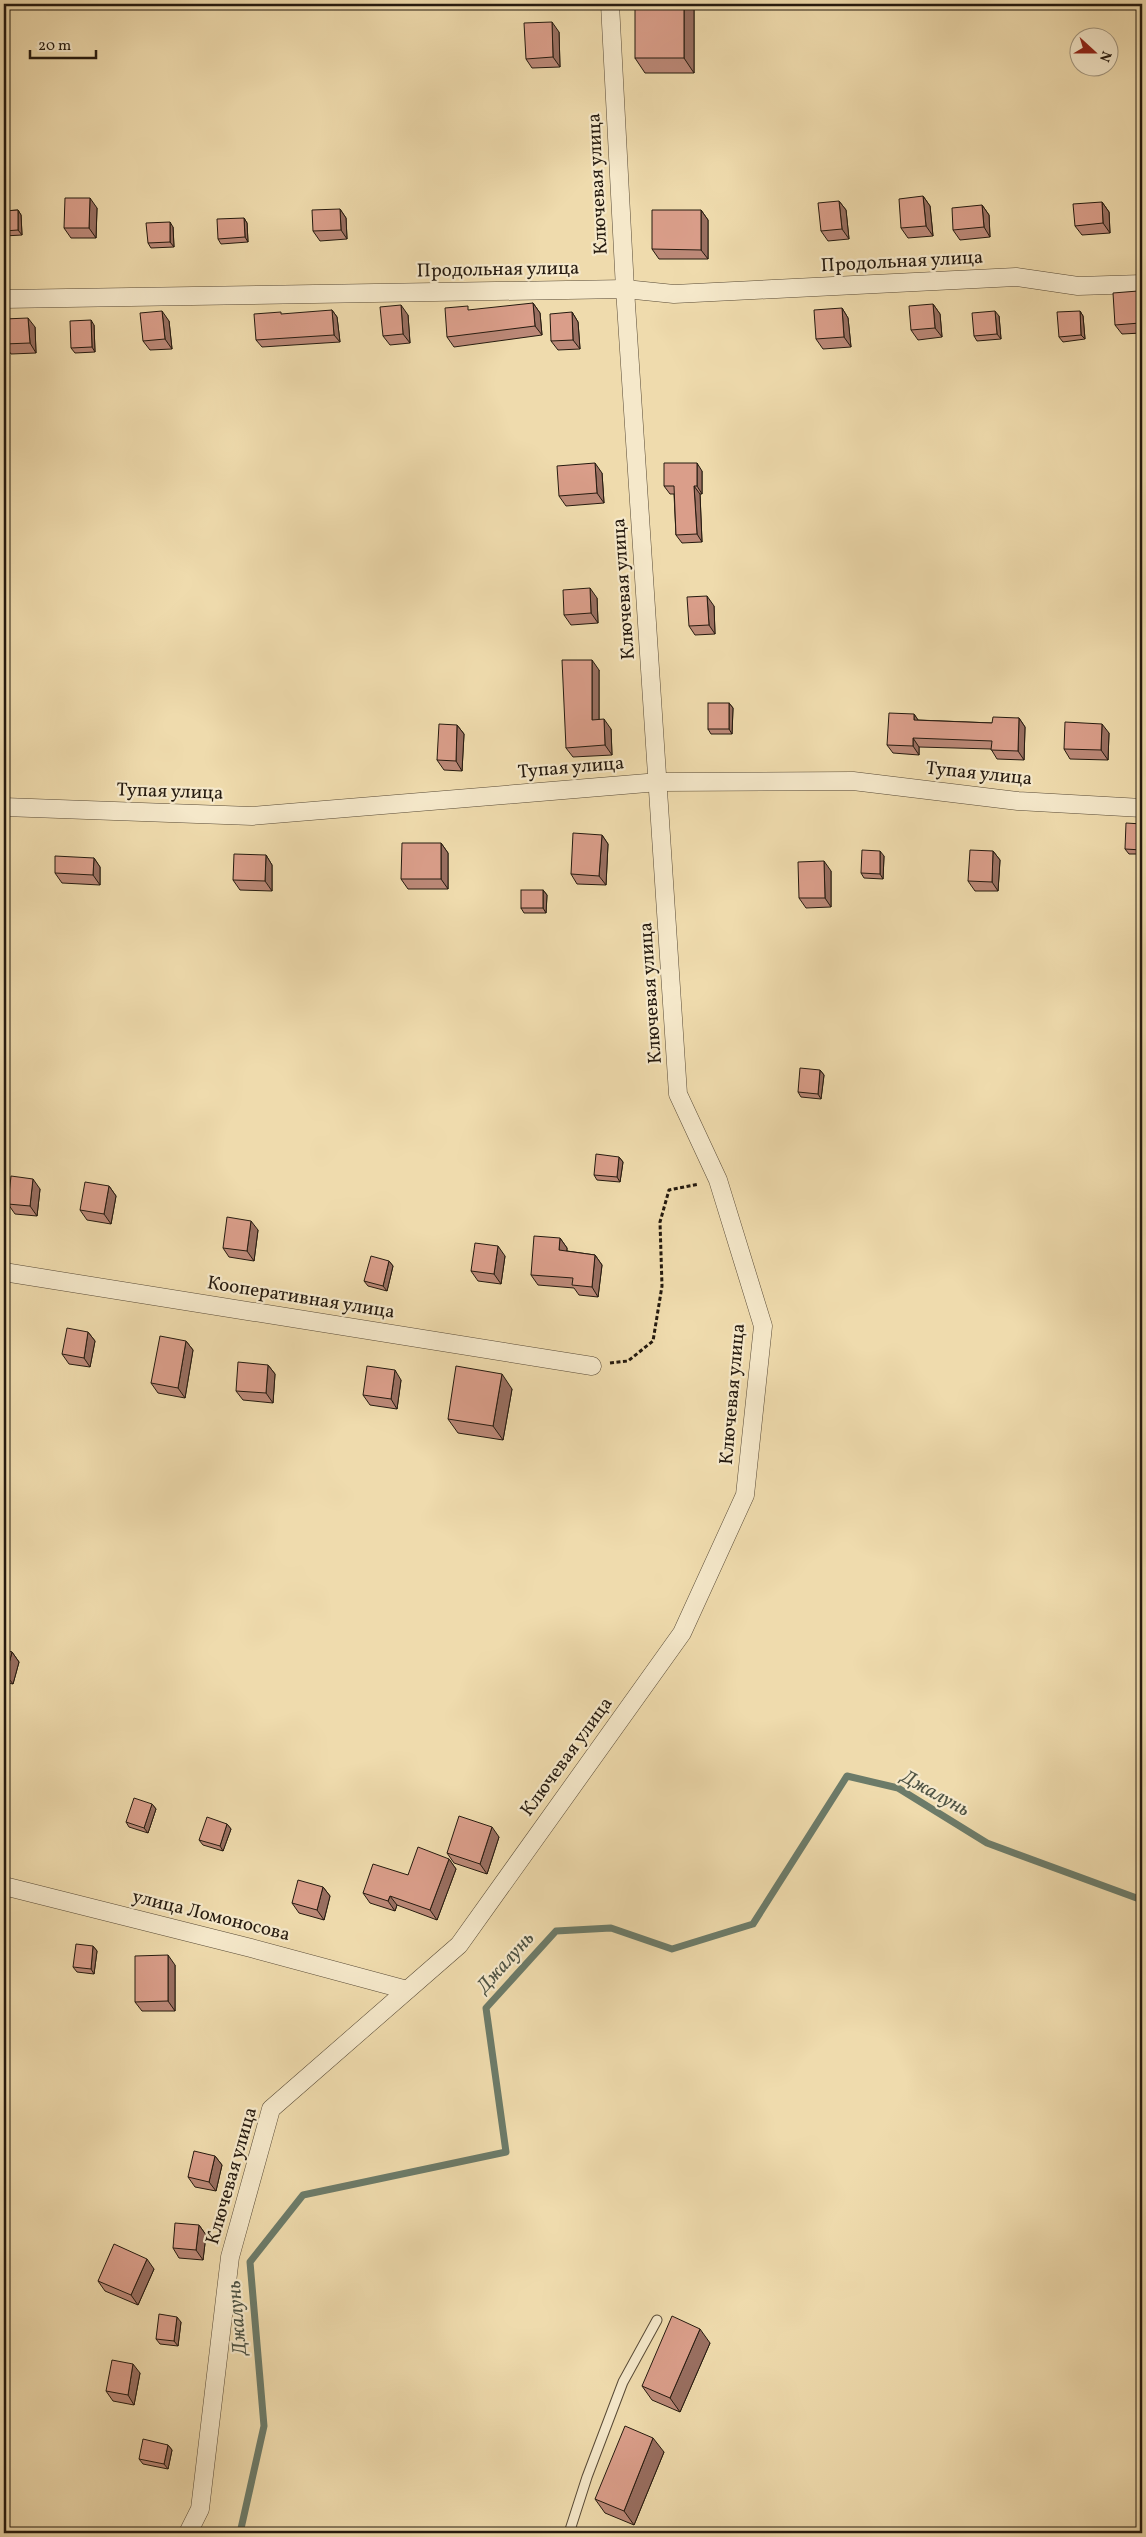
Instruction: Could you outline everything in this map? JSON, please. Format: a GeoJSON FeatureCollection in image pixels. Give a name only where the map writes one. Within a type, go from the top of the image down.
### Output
{"type":"FeatureCollection","features":[{"type":"Feature","properties":{"kind":"street","name":"Ключевая улица"},"geometry":{"type":"LineString","coordinates":[[188,2533],[200,2509],[230,2257],[271,2108],[459,1945],[682,1633],[745,1495],[763,1326],[718,1180],[678,1094],[625,289],[610,4]]}},
{"type":"Feature","properties":{"kind":"street","name":"Продольная улица"},"geometry":{"type":"LineString","coordinates":[[4,299],[625,289],[674,294],[1016,277],[1078,286],[1142,284]]}},
{"type":"Feature","properties":{"kind":"street","name":"Тупая улица"},"geometry":{"type":"LineString","coordinates":[[4,808],[252,816],[658,782],[853,781],[1018,801],[1142,808]]}},
{"type":"Feature","properties":{"kind":"street","name":"Кооперативная улица"},"geometry":{"type":"LineString","coordinates":[[4,1272],[592,1366]]}},
{"type":"Feature","properties":{"kind":"street","name":"улица Ломоносова"},"geometry":{"type":"LineString","coordinates":[[4,1886],[251,1948],[407,1990]]}},
{"type":"Feature","properties":{"kind":"lane"},"geometry":{"type":"LineString","coordinates":[[570,2533],[587,2476],[623,2382],[657,2320]]}},
{"type":"Feature","properties":{"kind":"path"},"geometry":{"type":"LineString","coordinates":[[592,1366],[628,1361],[653,1341],[662,1286],[660,1222],[669,1190],[718,1180]]}},
{"type":"Feature","properties":{"kind":"building"},"geometry":{"type":"Polygon","coordinates":[[[635,4],[684,4],[684,58],[635,58],[635,4]]]}},
{"type":"Feature","properties":{"kind":"building"},"geometry":{"type":"Polygon","coordinates":[[[552,22],[553,57],[526,59],[524,23],[552,22]]]}},
{"type":"Feature","properties":{"kind":"building"},"geometry":{"type":"Polygon","coordinates":[[[923,196],[926,226],[901,228],[899,199],[923,196]]]}},
{"type":"Feature","properties":{"kind":"building"},"geometry":{"type":"Polygon","coordinates":[[[65,198],[90,198],[89,228],[64,228],[65,198]]]}},
{"type":"Feature","properties":{"kind":"building"},"geometry":{"type":"Polygon","coordinates":[[[839,201],[842,229],[821,231],[818,203],[839,201]]]}},
{"type":"Feature","properties":{"kind":"building"},"geometry":{"type":"Polygon","coordinates":[[[1102,202],[1103,223],[1075,226],[1073,204],[1102,202]]]}},
{"type":"Feature","properties":{"kind":"building"},"geometry":{"type":"Polygon","coordinates":[[[982,205],[984,227],[953,230],[952,208],[982,205]]]}},
{"type":"Feature","properties":{"kind":"building"},"geometry":{"type":"Polygon","coordinates":[[[340,209],[341,230],[313,231],[312,210],[340,209]]]}},
{"type":"Feature","properties":{"kind":"building"},"geometry":{"type":"Polygon","coordinates":[[[18,210],[18,230],[4,231],[4,211],[18,210]]]}},
{"type":"Feature","properties":{"kind":"building"},"geometry":{"type":"Polygon","coordinates":[[[652,210],[701,210],[701,250],[652,249],[652,210]]]}},
{"type":"Feature","properties":{"kind":"building"},"geometry":{"type":"Polygon","coordinates":[[[244,218],[245,237],[218,239],[217,219],[244,218]]]}},
{"type":"Feature","properties":{"kind":"building"},"geometry":{"type":"Polygon","coordinates":[[[170,222],[170,242],[148,243],[146,223],[170,222]]]}},
{"type":"Feature","properties":{"kind":"building"},"geometry":{"type":"Polygon","coordinates":[[[1138,291],[1140,323],[1115,325],[1113,293],[1138,291]]]}},
{"type":"Feature","properties":{"kind":"building"},"geometry":{"type":"Polygon","coordinates":[[[533,303],[535,326],[447,337],[445,308],[468,306],[468,310],[533,303]]]}},
{"type":"Feature","properties":{"kind":"building"},"geometry":{"type":"Polygon","coordinates":[[[933,304],[935,328],[911,330],[909,306],[933,304]]]}},
{"type":"Feature","properties":{"kind":"building"},"geometry":{"type":"Polygon","coordinates":[[[401,305],[403,334],[383,336],[380,307],[401,305]]]}},
{"type":"Feature","properties":{"kind":"building"},"geometry":{"type":"Polygon","coordinates":[[[842,308],[844,337],[816,339],[814,310],[842,308]]]}},
{"type":"Feature","properties":{"kind":"building"},"geometry":{"type":"Polygon","coordinates":[[[332,310],[334,335],[256,340],[254,314],[332,310]]]}},
{"type":"Feature","properties":{"kind":"building"},"geometry":{"type":"Polygon","coordinates":[[[162,311],[165,339],[143,341],[140,313],[162,311]]]}},
{"type":"Feature","properties":{"kind":"building"},"geometry":{"type":"Polygon","coordinates":[[[995,311],[997,334],[974,336],[972,313],[995,311]]]}},
{"type":"Feature","properties":{"kind":"building"},"geometry":{"type":"Polygon","coordinates":[[[1080,311],[1081,335],[1059,337],[1057,312],[1080,311]]]}},
{"type":"Feature","properties":{"kind":"building"},"geometry":{"type":"Polygon","coordinates":[[[572,312],[573,340],[551,341],[550,314],[572,312]]]}},
{"type":"Feature","properties":{"kind":"building"},"geometry":{"type":"Polygon","coordinates":[[[28,318],[30,343],[4,344],[4,319],[28,318]]]}},
{"type":"Feature","properties":{"kind":"building"},"geometry":{"type":"Polygon","coordinates":[[[91,320],[92,347],[71,348],[70,321],[91,320]]]}},
{"type":"Feature","properties":{"kind":"building"},"geometry":{"type":"Polygon","coordinates":[[[595,463],[597,493],[559,496],[557,466],[595,463]]]}},
{"type":"Feature","properties":{"kind":"building"},"geometry":{"type":"Polygon","coordinates":[[[664,463],[697,463],[697,486],[694,486],[697,534],[676,535],[674,486],[664,486],[664,463]]]}},
{"type":"Feature","properties":{"kind":"building"},"geometry":{"type":"Polygon","coordinates":[[[590,588],[591,613],[564,615],[563,590],[590,588]]]}},
{"type":"Feature","properties":{"kind":"building"},"geometry":{"type":"Polygon","coordinates":[[[707,596],[709,625],[689,626],[687,597],[707,596]]]}},
{"type":"Feature","properties":{"kind":"building"},"geometry":{"type":"Polygon","coordinates":[[[562,660],[592,660],[592,720],[604,719],[605,745],[566,748],[562,660]]]}},
{"type":"Feature","properties":{"kind":"building"},"geometry":{"type":"Polygon","coordinates":[[[708,703],[729,703],[729,729],[708,729],[708,703]]]}},
{"type":"Feature","properties":{"kind":"building"},"geometry":{"type":"Polygon","coordinates":[[[889,713],[914,714],[914,720],[992,723],[993,717],[1019,718],[1018,751],[991,750],[992,741],[913,738],[913,746],[887,745],[889,713]]]}},
{"type":"Feature","properties":{"kind":"building"},"geometry":{"type":"Polygon","coordinates":[[[1065,722],[1102,724],[1101,750],[1064,749],[1065,722]]]}},
{"type":"Feature","properties":{"kind":"building"},"geometry":{"type":"Polygon","coordinates":[[[439,724],[457,725],[456,761],[437,760],[439,724]]]}},
{"type":"Feature","properties":{"kind":"building"},"geometry":{"type":"Polygon","coordinates":[[[1126,823],[1142,824],[1142,850],[1125,849],[1126,823]]]}},
{"type":"Feature","properties":{"kind":"building"},"geometry":{"type":"Polygon","coordinates":[[[573,833],[602,835],[599,876],[571,874],[573,833]]]}},
{"type":"Feature","properties":{"kind":"building"},"geometry":{"type":"Polygon","coordinates":[[[402,843],[441,843],[441,879],[401,879],[402,843]]]}},
{"type":"Feature","properties":{"kind":"building"},"geometry":{"type":"Polygon","coordinates":[[[862,850],[880,851],[880,874],[861,873],[862,850]]]}},
{"type":"Feature","properties":{"kind":"building"},"geometry":{"type":"Polygon","coordinates":[[[970,850],[993,851],[992,882],[968,881],[970,850]]]}},
{"type":"Feature","properties":{"kind":"building"},"geometry":{"type":"Polygon","coordinates":[[[234,854],[266,855],[265,881],[233,880],[234,854]]]}},
{"type":"Feature","properties":{"kind":"building"},"geometry":{"type":"Polygon","coordinates":[[[55,856],[94,858],[93,875],[55,873],[55,856]]]}},
{"type":"Feature","properties":{"kind":"building"},"geometry":{"type":"Polygon","coordinates":[[[824,861],[825,898],[799,898],[798,862],[824,861]]]}},
{"type":"Feature","properties":{"kind":"building"},"geometry":{"type":"Polygon","coordinates":[[[521,890],[543,890],[543,908],[521,908],[521,890]]]}},
{"type":"Feature","properties":{"kind":"building"},"geometry":{"type":"Polygon","coordinates":[[[800,1068],[820,1070],[818,1094],[798,1092],[800,1068]]]}},
{"type":"Feature","properties":{"kind":"building"},"geometry":{"type":"Polygon","coordinates":[[[596,1154],[619,1157],[617,1177],[594,1175],[596,1154]]]}},
{"type":"Feature","properties":{"kind":"building"},"geometry":{"type":"Polygon","coordinates":[[[11,1176],[33,1179],[30,1206],[8,1204],[11,1176]]]}},
{"type":"Feature","properties":{"kind":"building"},"geometry":{"type":"Polygon","coordinates":[[[85,1182],[109,1186],[104,1214],[80,1210],[85,1182]]]}},
{"type":"Feature","properties":{"kind":"building"},"geometry":{"type":"Polygon","coordinates":[[[227,1217],[251,1221],[247,1251],[223,1248],[227,1217]]]}},
{"type":"Feature","properties":{"kind":"building"},"geometry":{"type":"Polygon","coordinates":[[[534,1236],[560,1238],[559,1250],[595,1255],[592,1287],[572,1285],[573,1278],[531,1275],[534,1236]]]}},
{"type":"Feature","properties":{"kind":"building"},"geometry":{"type":"Polygon","coordinates":[[[475,1243],[498,1246],[494,1274],[471,1271],[475,1243]]]}},
{"type":"Feature","properties":{"kind":"building"},"geometry":{"type":"Polygon","coordinates":[[[371,1256],[389,1261],[383,1286],[364,1281],[371,1256]]]}},
{"type":"Feature","properties":{"kind":"building"},"geometry":{"type":"Polygon","coordinates":[[[67,1328],[88,1332],[84,1358],[62,1354],[67,1328]]]}},
{"type":"Feature","properties":{"kind":"building"},"geometry":{"type":"Polygon","coordinates":[[[160,1336],[186,1341],[178,1388],[151,1383],[160,1336]]]}},
{"type":"Feature","properties":{"kind":"building"},"geometry":{"type":"Polygon","coordinates":[[[238,1362],[268,1365],[266,1393],[236,1391],[238,1362]]]}},
{"type":"Feature","properties":{"kind":"building"},"geometry":{"type":"Polygon","coordinates":[[[367,1366],[395,1370],[391,1399],[363,1395],[367,1366]]]}},
{"type":"Feature","properties":{"kind":"building"},"geometry":{"type":"Polygon","coordinates":[[[456,1366],[502,1374],[493,1426],[448,1419],[456,1366]]]}},
{"type":"Feature","properties":{"kind":"building"},"geometry":{"type":"Polygon","coordinates":[[[4,1650],[12,1652],[6,1675],[4,1674],[4,1650]]]}},
{"type":"Feature","properties":{"kind":"building"},"geometry":{"type":"Polygon","coordinates":[[[134,1798],[152,1804],[144,1828],[126,1822],[134,1798]]]}},
{"type":"Feature","properties":{"kind":"building"},"geometry":{"type":"Polygon","coordinates":[[[459,1816],[492,1827],[480,1864],[447,1853],[459,1816]]]}},
{"type":"Feature","properties":{"kind":"building"},"geometry":{"type":"Polygon","coordinates":[[[207,1817],[227,1824],[220,1846],[199,1840],[207,1817]]]}},
{"type":"Feature","properties":{"kind":"building"},"geometry":{"type":"Polygon","coordinates":[[[418,1847],[449,1859],[430,1910],[390,1896],[388,1901],[363,1893],[373,1864],[408,1875],[418,1847]]]}},
{"type":"Feature","properties":{"kind":"building"},"geometry":{"type":"Polygon","coordinates":[[[298,1880],[323,1887],[317,1910],[292,1903],[298,1880]]]}},
{"type":"Feature","properties":{"kind":"building"},"geometry":{"type":"Polygon","coordinates":[[[76,1944],[93,1946],[91,1969],[73,1967],[76,1944]]]}},
{"type":"Feature","properties":{"kind":"building"},"geometry":{"type":"Polygon","coordinates":[[[168,1955],[168,2001],[135,2002],[135,1956],[168,1955]]]}},
{"type":"Feature","properties":{"kind":"building"},"geometry":{"type":"Polygon","coordinates":[[[194,2151],[215,2156],[209,2182],[188,2177],[194,2151]]]}},
{"type":"Feature","properties":{"kind":"building"},"geometry":{"type":"Polygon","coordinates":[[[175,2223],[199,2225],[196,2250],[173,2248],[175,2223]]]}},
{"type":"Feature","properties":{"kind":"building"},"geometry":{"type":"Polygon","coordinates":[[[114,2244],[147,2259],[131,2295],[98,2281],[114,2244]]]}},
{"type":"Feature","properties":{"kind":"building"},"geometry":{"type":"Polygon","coordinates":[[[159,2314],[177,2317],[174,2341],[156,2339],[159,2314]]]}},
{"type":"Feature","properties":{"kind":"building"},"geometry":{"type":"Polygon","coordinates":[[[672,2316],[700,2329],[670,2398],[642,2386],[672,2316]]]}},
{"type":"Feature","properties":{"kind":"building"},"geometry":{"type":"Polygon","coordinates":[[[112,2360],[133,2364],[128,2395],[106,2391],[112,2360]]]}},
{"type":"Feature","properties":{"kind":"building"},"geometry":{"type":"Polygon","coordinates":[[[625,2426],[653,2438],[624,2511],[595,2499],[625,2426]]]}},
{"type":"Feature","properties":{"kind":"building"},"geometry":{"type":"Polygon","coordinates":[[[143,2439],[168,2445],[164,2464],[139,2459],[143,2439]]]}},
{"type":"Feature","properties":{"kind":"waterway","name":"Джалунь"},"geometry":{"type":"LineString","coordinates":[[240,2533],[264,2426],[250,2262],[303,2195],[506,2152],[486,2008],[556,1931],[611,1928],[672,1949],[753,1924],[847,1776],[898,1788],[987,1843],[1142,1900]]}}]}
